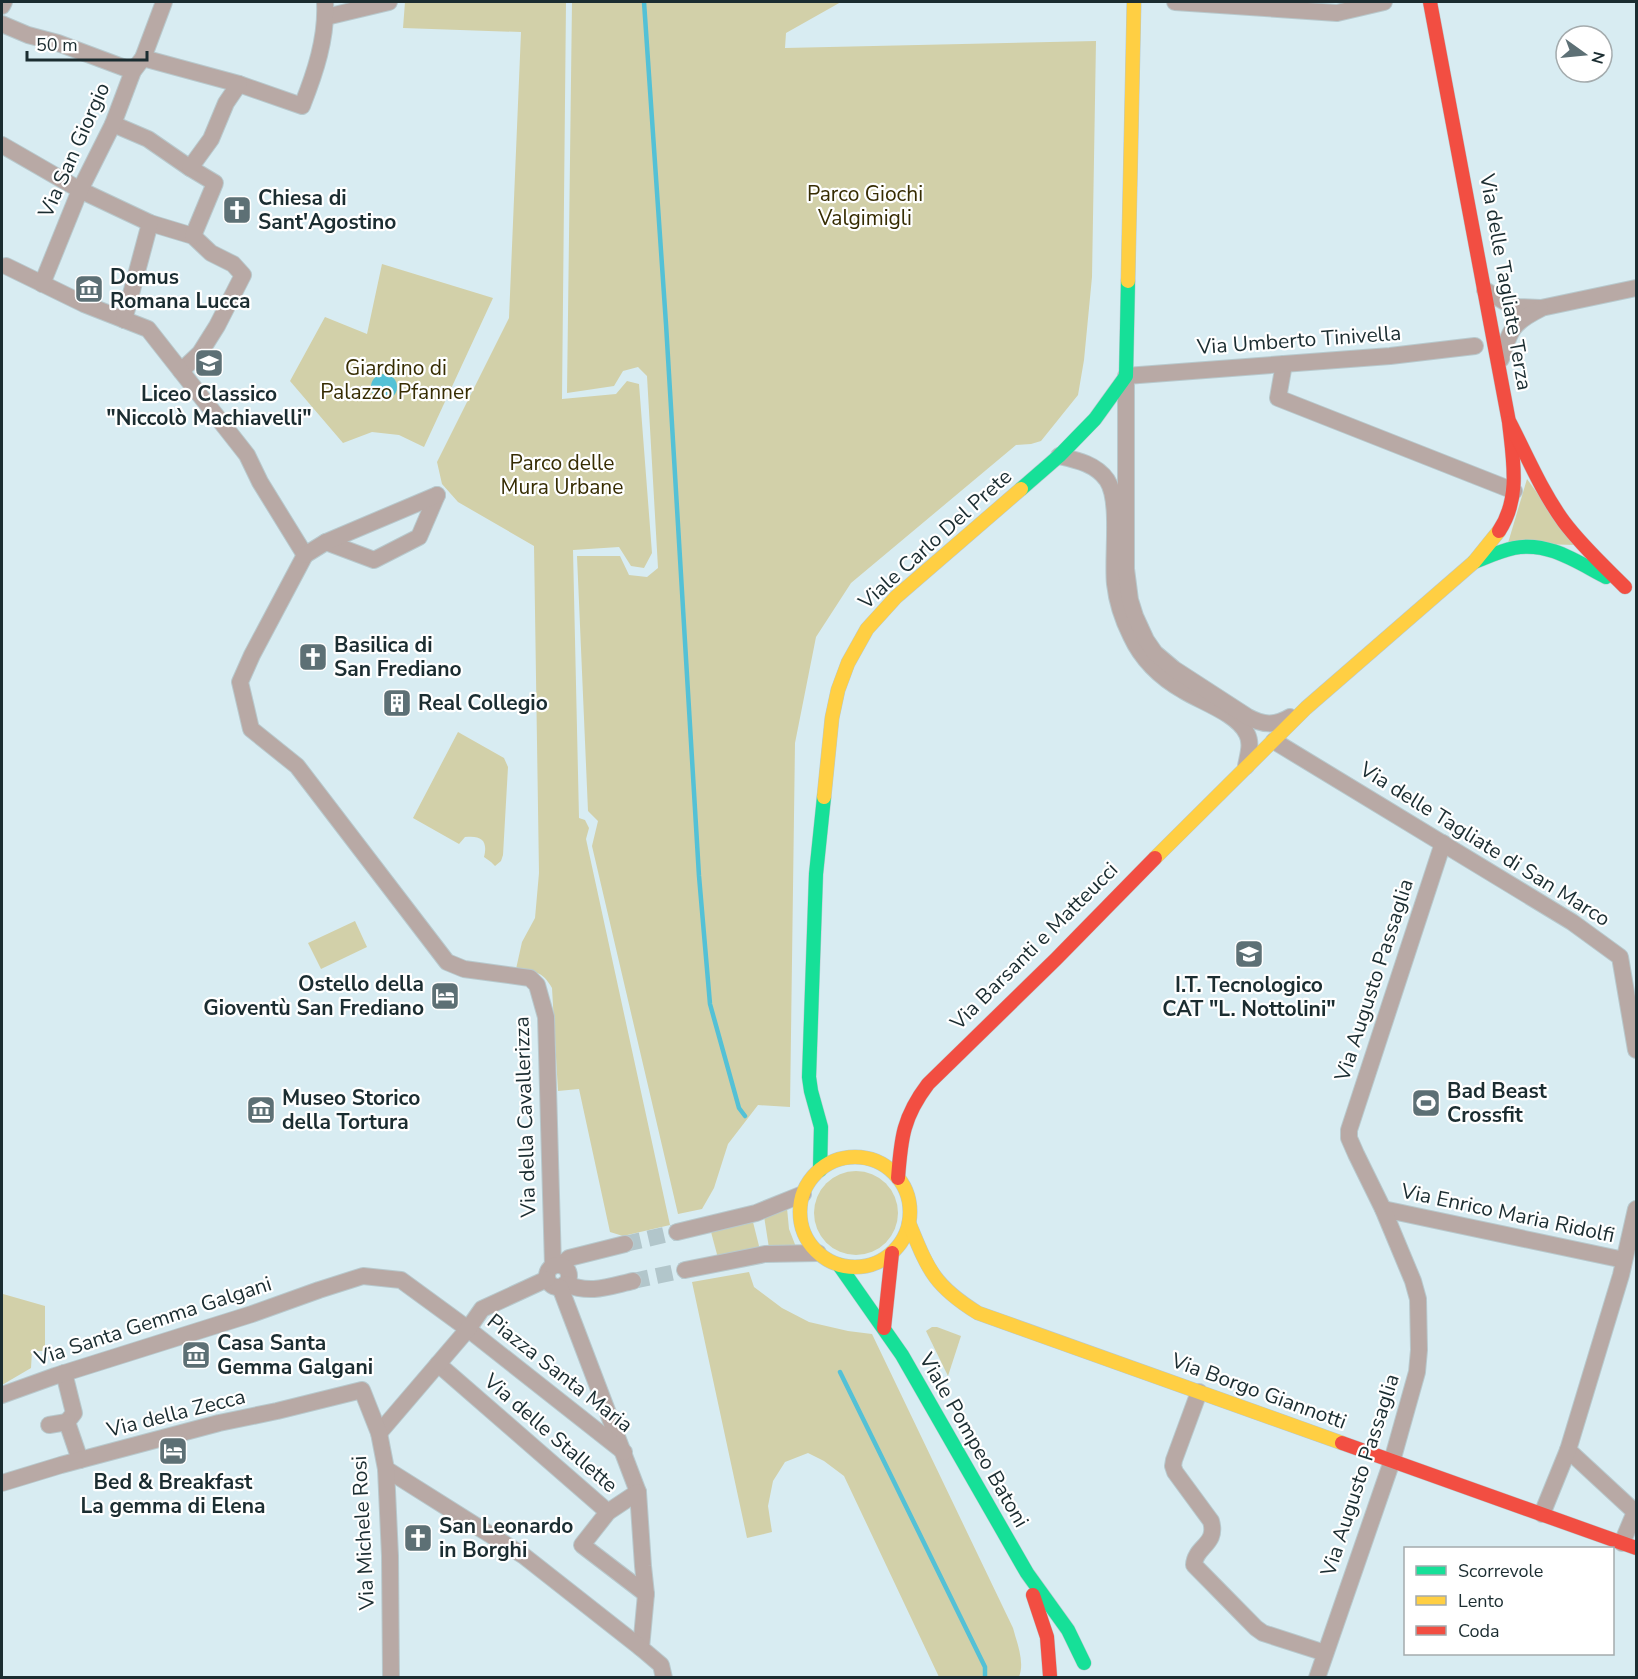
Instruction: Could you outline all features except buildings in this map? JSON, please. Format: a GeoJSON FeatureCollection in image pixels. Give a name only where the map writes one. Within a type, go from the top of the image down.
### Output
{"type":"FeatureCollection","features":[{"type":"Feature","properties":{"kind":"main road"},"geometry":{"type":"LineString","coordinates":[[1126,376],[1134,2]]}},
{"type":"Feature","properties":{"kind":"main road","name":"Via delle Tagliate Terza"},"geometry":{"type":"LineString","coordinates":[[1430,2],[1499,364],[1509,422],[1514,471],[1514,491],[1504,522],[1474,562]]}},
{"type":"Feature","properties":{"kind":"main road","name":"Viale Carlo Del Prete"},"geometry":{"type":"LineString","coordinates":[[820,1170],[821,1127],[809,1077],[816,874],[832,718],[838,690],[848,663],[867,629],[896,597],[1059,456],[1095,419],[1126,376]]}},
{"type":"Feature","properties":{"kind":"main road"},"geometry":{"type":"LineString","coordinates":[[1509,422],[1563,520],[1574,534],[1631,590]]}},
{"type":"Feature","properties":{"kind":"main road"},"geometry":{"type":"LineString","coordinates":[[1474,562],[1520,547],[1546,548],[1565,555],[1631,590]]}},
{"type":"Feature","properties":{"kind":"main road","name":"Via Barsanti e Matteucci"},"geometry":{"type":"LineString","coordinates":[[898,1178],[903,1127],[912,1106],[928,1084],[1306,708],[1474,562]]}},
{"type":"Feature","properties":{"kind":"main road"},"geometry":{"type":"LineString","coordinates":[[857,1157],[880,1164],[898,1178],[908,1199],[910,1211],[909,1223],[903,1239],[892,1253],[869,1266],[855,1268],[827,1260],[809,1244],[801,1226],[800,1210],[803,1194],[810,1180],[820,1170],[834,1161],[857,1157]]}},
{"type":"Feature","properties":{"kind":"main road","name":"Via Borgo Giannotti"},"geometry":{"type":"LineString","coordinates":[[909,1223],[926,1264],[948,1293],[982,1314],[1629,1545]]}},
{"type":"Feature","properties":{"kind":"main road"},"geometry":{"type":"LineString","coordinates":[[884,1328],[892,1253]]}},
{"type":"Feature","properties":{"kind":"main road","name":"Viale Pompeo Batoni"},"geometry":{"type":"LineString","coordinates":[[838,1265],[884,1328],[934,1409],[1027,1574],[1068,1630],[1089,1667],[1076,1660],[1066,1661],[1054,1669],[1050,1677]]}},
{"type":"Feature","properties":{"kind":"main road","name":"Viale Pompeo Batoni"},"geometry":{"type":"LineString","coordinates":[[1027,1574],[1047,1637],[1050,1677]]}},
{"type":"Feature","properties":{"kind":"street"},"geometry":{"type":"LineString","coordinates":[[2,6],[4,2]]}},
{"type":"Feature","properties":{"kind":"street","name":"Via San Giorgio"},"geometry":{"type":"LineString","coordinates":[[42,284],[80,190],[113,124],[164,2]]}},
{"type":"Feature","properties":{"kind":"street"},"geometry":{"type":"LineString","coordinates":[[2,24],[28,36],[138,64],[239,84],[302,106],[316,73],[325,9],[389,2]]}},
{"type":"Feature","properties":{"kind":"street"},"geometry":{"type":"LineString","coordinates":[[1175,2],[1337,14],[1384,2]]}},
{"type":"Feature","properties":{"kind":"street"},"geometry":{"type":"LineString","coordinates":[[190,168],[211,139],[226,103],[239,84]]}},
{"type":"Feature","properties":{"kind":"street"},"geometry":{"type":"LineString","coordinates":[[113,124],[148,139],[215,183],[193,236]]}},
{"type":"Feature","properties":{"kind":"street"},"geometry":{"type":"LineString","coordinates":[[2,145],[80,190],[150,224],[193,236],[212,253],[233,264],[243,275],[217,326],[200,353],[181,371]]}},
{"type":"Feature","properties":{"kind":"street"},"geometry":{"type":"LineString","coordinates":[[123,320],[150,224]]}},
{"type":"Feature","properties":{"kind":"street"},"geometry":{"type":"LineString","coordinates":[[6,266],[84,304],[148,329],[247,455],[260,482],[305,555],[326,542],[437,495],[419,537],[374,560],[326,542]]}},
{"type":"Feature","properties":{"kind":"street"},"geometry":{"type":"LineString","coordinates":[[1499,364],[1512,328],[1524,317],[1540,308],[1636,288]]}},
{"type":"Feature","properties":{"kind":"street"},"geometry":{"type":"LineString","coordinates":[[1485,290],[1510,304],[1540,308]]}},
{"type":"Feature","properties":{"kind":"street","name":"Via Umberto Tinivella"},"geometry":{"type":"LineString","coordinates":[[1126,376],[1390,356],[1475,346]]}},
{"type":"Feature","properties":{"kind":"street"},"geometry":{"type":"LineString","coordinates":[[1284,364],[1278,398],[1514,491]]}},
{"type":"Feature","properties":{"kind":"street","name":"Via Barsanti e Matteucci"},"geometry":{"type":"LineString","coordinates":[[1126,376],[1125,551],[1127,585],[1135,616],[1146,640],[1165,662],[1256,721],[1264,724],[1276,723],[1306,708]]}},
{"type":"Feature","properties":{"kind":"street"},"geometry":{"type":"LineString","coordinates":[[1059,456],[1089,464],[1104,476],[1112,489],[1115,506],[1115,585],[1123,619],[1133,641],[1143,657],[1157,672],[1242,726],[1250,741],[1245,769]]}},
{"type":"Feature","properties":{"kind":"street","name":"Via della Cavallerizza"},"geometry":{"type":"LineString","coordinates":[[305,555],[240,682],[251,729],[297,766],[447,962],[464,969],[530,978],[537,985],[546,1017],[557,1276]]}},
{"type":"Feature","properties":{"kind":"street","name":"Via delle Tagliate di San Marco"},"geometry":{"type":"LineString","coordinates":[[1274,741],[1572,922],[1636,966]]}},
{"type":"Feature","properties":{"kind":"street","name":"Via Augusto Passaglia"},"geometry":{"type":"LineString","coordinates":[[1317,1677],[1392,1461],[1417,1372],[1420,1321],[1418,1299],[1413,1281],[1383,1209],[1349,1138],[1349,1130],[1443,843]]}},
{"type":"Feature","properties":{"kind":"street"},"geometry":{"type":"LineString","coordinates":[[1620,957],[1636,1050]]}},
{"type":"Feature","properties":{"kind":"street"},"geometry":{"type":"LineString","coordinates":[[677,1232],[756,1213],[803,1194]]}},
{"type":"Feature","properties":{"kind":"street","name":"Via Enrico Maria Ridolfi"},"geometry":{"type":"LineString","coordinates":[[1383,1209],[1624,1260]]}},
{"type":"Feature","properties":{"kind":"street"},"geometry":{"type":"LineString","coordinates":[[1542,1514],[1568,1449],[1624,1260],[1636,1209]]}},
{"type":"Feature","properties":{"kind":"street"},"geometry":{"type":"LineString","coordinates":[[379,1433],[468,1329],[482,1309],[557,1276],[569,1258],[625,1244]]}},
{"type":"Feature","properties":{"kind":"street"},"geometry":{"type":"LineString","coordinates":[[685,1270],[765,1254],[818,1253]]}},
{"type":"Feature","properties":{"kind":"street","name":"Via Santa Gemma Galgani"},"geometry":{"type":"LineString","coordinates":[[2,1395],[363,1276],[401,1280],[468,1329]]}},
{"type":"Feature","properties":{"kind":"street"},"geometry":{"type":"LineString","coordinates":[[557,1276],[579,1289],[593,1290],[633,1281]]}},
{"type":"Feature","properties":{"kind":"street","name":"Piazza Santa Maria"},"geometry":{"type":"LineString","coordinates":[[557,1276],[627,1460]]}},
{"type":"Feature","properties":{"kind":"street","name":"Piazza Santa Maria"},"geometry":{"type":"LineString","coordinates":[[468,1329],[627,1460]]}},
{"type":"Feature","properties":{"kind":"street","name":"Via delle Stallette"},"geometry":{"type":"LineString","coordinates":[[438,1364],[608,1512],[638,1492]]}},
{"type":"Feature","properties":{"kind":"street"},"geometry":{"type":"LineString","coordinates":[[49,1425],[67,1422],[74,1413],[64,1373]]}},
{"type":"Feature","properties":{"kind":"street","name":"Via Michele Rosi"},"geometry":{"type":"LineString","coordinates":[[362,1390],[379,1433],[386,1469],[390,1556],[391,1677]]}},
{"type":"Feature","properties":{"kind":"street","name":"Via della Zecca"},"geometry":{"type":"LineString","coordinates":[[2,1483],[219,1423],[277,1412],[362,1390]]}},
{"type":"Feature","properties":{"kind":"street"},"geometry":{"type":"LineString","coordinates":[[1199,1392],[1173,1466],[1211,1521],[1213,1529],[1209,1542],[1195,1558],[1194,1565],[1263,1633],[1325,1653]]}},
{"type":"Feature","properties":{"kind":"street"},"geometry":{"type":"LineString","coordinates":[[67,1422],[80,1460]]}},
{"type":"Feature","properties":{"kind":"street"},"geometry":{"type":"LineString","coordinates":[[1568,1449],[1636,1511],[1629,1545]]}},
{"type":"Feature","properties":{"kind":"street"},"geometry":{"type":"LineString","coordinates":[[627,1460],[638,1492],[646,1594],[641,1648]]}},
{"type":"Feature","properties":{"kind":"street"},"geometry":{"type":"LineString","coordinates":[[386,1469],[524,1556],[661,1665],[664,1677]]}},
{"type":"Feature","properties":{"kind":"street"},"geometry":{"type":"LineString","coordinates":[[608,1512],[582,1545],[646,1594]]}},
{"type":"Feature","properties":{"kind":"green space","name":"Parco delle Mura Urbane"},"geometry":{"type":"Polygon","coordinates":[[[405,2],[566,2],[562,399],[616,394],[627,381],[639,384],[652,553],[644,568],[631,566],[619,547],[573,550],[579,818],[585,820],[589,828],[586,839],[670,1225],[623,1236],[610,1232],[579,1089],[558,1091],[552,988],[541,975],[516,969],[522,942],[535,918],[539,873],[534,546],[458,502],[442,484],[437,462],[509,318],[521,32],[403,28],[405,2]]]}},
{"type":"Feature","properties":{"kind":"green space","name":"Parco Giochi Valgimigli"},"geometry":{"type":"Polygon","coordinates":[[[572,2],[841,2],[786,33],[785,48],[1096,41],[1092,277],[1084,360],[1078,395],[1041,441],[1016,445],[851,583],[816,637],[795,743],[790,1107],[758,1105],[728,1144],[714,1188],[702,1209],[678,1214],[592,846],[598,821],[588,811],[577,556],[620,556],[629,575],[647,577],[658,568],[647,376],[638,367],[623,371],[614,386],[567,393],[572,2]]]}},
{"type":"Feature","properties":{"kind":"green space","name":"Giardino di Palazzo Pfanner"},"geometry":{"type":"Polygon","coordinates":[[[382,264],[493,298],[424,447],[399,435],[372,432],[343,443],[290,381],[325,317],[367,334],[382,264]]]}},
{"type":"Feature","properties":{"kind":"green space"},"geometry":{"type":"Polygon","coordinates":[[[1527,479],[1575,545],[1508,543],[1527,479]]]}},
{"type":"Feature","properties":{"kind":"green space"},"geometry":{"type":"Polygon","coordinates":[[[458,732],[504,758],[508,767],[503,855],[501,861],[495,866],[484,857],[485,847],[480,838],[465,837],[459,844],[413,818],[458,732]]]}},
{"type":"Feature","properties":{"kind":"green space"},"geometry":{"type":"Polygon","coordinates":[[[355,921],[367,947],[321,969],[308,943],[355,921]]]}},
{"type":"Feature","properties":{"kind":"green space"},"geometry":{"type":"Polygon","coordinates":[[[856,1171],[872,1174],[886,1183],[895,1197],[898,1213],[895,1229],[886,1243],[872,1252],[856,1255],[840,1252],[826,1243],[817,1229],[814,1213],[817,1197],[826,1183],[840,1174],[856,1171]]]}},
{"type":"Feature","properties":{"kind":"green space"},"geometry":{"type":"Polygon","coordinates":[[[787,1208],[789,1229],[796,1247],[769,1248],[764,1216],[787,1208]]]}},
{"type":"Feature","properties":{"kind":"green space"},"geometry":{"type":"Polygon","coordinates":[[[753,1222],[760,1250],[718,1258],[711,1232],[753,1222]]]}},
{"type":"Feature","properties":{"kind":"green space"},"geometry":{"type":"Polygon","coordinates":[[[749,1272],[754,1287],[782,1308],[809,1322],[872,1334],[1013,1628],[1021,1659],[1019,1677],[939,1677],[844,1476],[824,1461],[808,1453],[785,1462],[773,1481],[768,1506],[772,1532],[747,1538],[692,1282],[749,1272]]]}},
{"type":"Feature","properties":{"kind":"green space"},"geometry":{"type":"Polygon","coordinates":[[[3,1294],[45,1306],[45,1351],[32,1351],[31,1368],[2,1385],[2,1300],[3,1294]]]}},
{"type":"Feature","properties":{"kind":"green space"},"geometry":{"type":"Polygon","coordinates":[[[932,1327],[961,1336],[948,1376],[926,1331],[932,1327]]]}},
{"type":"Feature","properties":{"kind":"water"},"geometry":{"type":"Polygon","coordinates":[[[384,374],[393,378],[397,387],[393,396],[384,400],[375,396],[371,387],[375,378],[384,374]]]}},
{"type":"Feature","properties":{"kind":"waterway"},"geometry":{"type":"LineString","coordinates":[[644,2],[699,876],[710,1004],[739,1108],[745,1116]]}},
{"type":"Feature","properties":{"kind":"waterway"},"geometry":{"type":"LineString","coordinates":[[840,1372],[985,1667],[985,1678]]}},
{"type":"Feature","properties":{"kind":"tunnel"},"geometry":{"type":"LineString","coordinates":[[625,1244],[677,1232]]}},
{"type":"Feature","properties":{"kind":"tunnel"},"geometry":{"type":"LineString","coordinates":[[633,1281],[685,1270]]}},
{"type":"Feature","properties":{"kind":"traffic: fast"},"geometry":{"type":"LineString","coordinates":[[1021,489],[1059,456],[1095,419],[1126,376],[1128,281]]}},
{"type":"Feature","properties":{"kind":"traffic: fast"},"geometry":{"type":"LineString","coordinates":[[1474,562],[1514,548],[1539,547],[1562,554],[1606,577]]}},
{"type":"Feature","properties":{"kind":"traffic: fast"},"geometry":{"type":"LineString","coordinates":[[820,1170],[821,1127],[809,1077],[816,874],[824,797]]}},
{"type":"Feature","properties":{"kind":"traffic: fast"},"geometry":{"type":"LineString","coordinates":[[839,1265],[902,1355],[1027,1573],[1068,1630],[1084,1663]]}},
{"type":"Feature","properties":{"kind":"traffic: slow"},"geometry":{"type":"LineString","coordinates":[[1128,281],[1134,2]]}},
{"type":"Feature","properties":{"kind":"traffic: slow"},"geometry":{"type":"LineString","coordinates":[[824,797],[832,718],[838,690],[848,663],[867,629],[896,597],[1021,489]]}},
{"type":"Feature","properties":{"kind":"traffic: slow"},"geometry":{"type":"LineString","coordinates":[[1155,858],[1306,708],[1474,562],[1499,531]]}},
{"type":"Feature","properties":{"kind":"traffic: slow"},"geometry":{"type":"LineString","coordinates":[[855,1157],[876,1161],[894,1173],[906,1191],[910,1212],[906,1233],[894,1251],[876,1263],[855,1267],[834,1263],[816,1251],[804,1233],[800,1212],[804,1191],[816,1173],[834,1161],[855,1157]]}},
{"type":"Feature","properties":{"kind":"traffic: slow"},"geometry":{"type":"LineString","coordinates":[[909,1223],[921,1253],[934,1275],[951,1294],[978,1313],[1342,1443]]}},
{"type":"Feature","properties":{"kind":"traffic: jam"},"geometry":{"type":"LineString","coordinates":[[1430,2],[1509,422],[1513,492],[1506,518],[1499,531]]}},
{"type":"Feature","properties":{"kind":"traffic: jam"},"geometry":{"type":"LineString","coordinates":[[1510,423],[1542,486],[1564,522],[1625,587]]}},
{"type":"Feature","properties":{"kind":"traffic: jam"},"geometry":{"type":"LineString","coordinates":[[898,1178],[900,1151],[908,1118],[928,1084],[1155,858]]}},
{"type":"Feature","properties":{"kind":"traffic: jam"},"geometry":{"type":"LineString","coordinates":[[884,1328],[892,1253]]}},
{"type":"Feature","properties":{"kind":"traffic: jam"},"geometry":{"type":"LineString","coordinates":[[1342,1443],[1636,1548]]}},
{"type":"Feature","properties":{"kind":"traffic: jam"},"geometry":{"type":"LineString","coordinates":[[1033,1595],[1047,1637],[1050,1676]]}},
{"type":"Feature","properties":{"kind":"place","name":"Chiesa di Sant'Agostino"},"geometry":{"type":"Point","coordinates":[237,210]}},
{"type":"Feature","properties":{"kind":"place","name":"Domus Romana Lucca"},"geometry":{"type":"Point","coordinates":[89,289]}},
{"type":"Feature","properties":{"kind":"place","name":"Liceo Classico \"Niccolò Machiavelli\""},"geometry":{"type":"Point","coordinates":[209,363]}},
{"type":"Feature","properties":{"kind":"place","name":"Basilica di San Frediano"},"geometry":{"type":"Point","coordinates":[313,657]}},
{"type":"Feature","properties":{"kind":"place","name":"Real Collegio"},"geometry":{"type":"Point","coordinates":[397,703]}},
{"type":"Feature","properties":{"kind":"place","name":"I.T. Tecnologico CAT \"L. Nottolini\""},"geometry":{"type":"Point","coordinates":[1249,954]}},
{"type":"Feature","properties":{"kind":"place","name":"Ostello della Gioventù San Frediano"},"geometry":{"type":"Point","coordinates":[445,996]}},
{"type":"Feature","properties":{"kind":"place","name":"Bad Beast Crossfit"},"geometry":{"type":"Point","coordinates":[1426,1103]}},
{"type":"Feature","properties":{"kind":"place","name":"Museo Storico della Tortura"},"geometry":{"type":"Point","coordinates":[261,1110]}},
{"type":"Feature","properties":{"kind":"place","name":"Casa Santa Gemma Galgani"},"geometry":{"type":"Point","coordinates":[196,1355]}},
{"type":"Feature","properties":{"kind":"place","name":"Bed & Breakfast La gemma di Elena"},"geometry":{"type":"Point","coordinates":[173,1451]}},
{"type":"Feature","properties":{"kind":"place","name":"San Leonardo in Borghi"},"geometry":{"type":"Point","coordinates":[418,1538]}}]}
